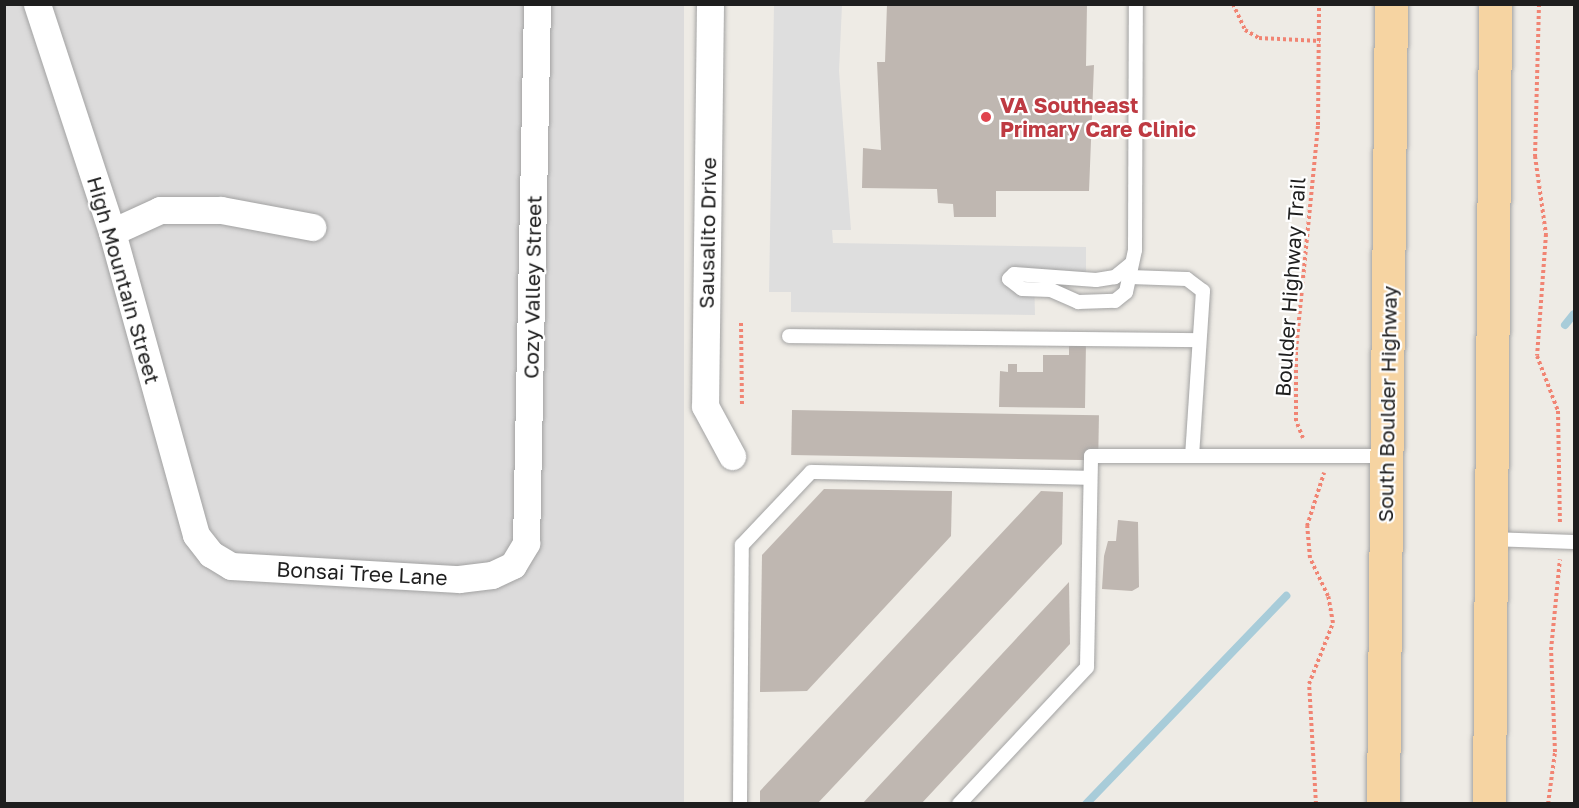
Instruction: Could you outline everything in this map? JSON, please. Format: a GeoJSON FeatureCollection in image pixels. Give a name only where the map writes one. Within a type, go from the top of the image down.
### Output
{"type":"FeatureCollection","features":[{"type":"Feature","properties":{"kind":"main road","name":"South Boulder Highway"},"geometry":{"type":"LineString","coordinates":[[1383,804],[1390,4]]}},
{"type":"Feature","properties":{"kind":"main road"},"geometry":{"type":"LineString","coordinates":[[1489,804],[1495,4]]}},
{"type":"Feature","properties":{"kind":"street","name":"High Mountain Street"},"geometry":{"type":"LineString","coordinates":[[37,4],[112,232],[196,535],[211,554]]}},
{"type":"Feature","properties":{"kind":"street","name":"Cozy Valley Street"},"geometry":{"type":"LineString","coordinates":[[513,565],[526,543],[528,521],[537,4]]}},
{"type":"Feature","properties":{"kind":"street","name":"Sausalito Drive"},"geometry":{"type":"LineString","coordinates":[[710,4],[705,406],[732,456]]}},
{"type":"Feature","properties":{"kind":"street"},"geometry":{"type":"LineString","coordinates":[[112,232],[160,210],[221,210],[312,227]]}},
{"type":"Feature","properties":{"kind":"street","name":"Bonsai Tree Lane"},"geometry":{"type":"LineString","coordinates":[[211,554],[231,566],[459,579],[492,575],[513,565]]}},
{"type":"Feature","properties":{"kind":"lane"},"geometry":{"type":"LineString","coordinates":[[1136,4],[1131,270],[1126,292],[1115,301],[1101,302],[1022,289],[1009,279],[1014,274],[1096,280],[1115,277],[1131,270],[1187,279],[1203,291],[1192,456]]}},
{"type":"Feature","properties":{"kind":"lane"},"geometry":{"type":"LineString","coordinates":[[789,336],[1199,340]]}},
{"type":"Feature","properties":{"kind":"lane"},"geometry":{"type":"LineString","coordinates":[[959,804],[1087,667],[1091,456],[1386,456]]}},
{"type":"Feature","properties":{"kind":"lane"},"geometry":{"type":"LineString","coordinates":[[740,804],[742,545],[811,472],[1090,478]]}},
{"type":"Feature","properties":{"kind":"lane"},"geometry":{"type":"LineString","coordinates":[[1491,539],[1575,542]]}},
{"type":"Feature","properties":{"kind":"path"},"geometry":{"type":"LineString","coordinates":[[1233,4],[1245,30],[1259,38],[1320,41]]}},
{"type":"Feature","properties":{"kind":"path","name":"Boulder Highway Trail"},"geometry":{"type":"LineString","coordinates":[[1316,804],[1310,684],[1333,623],[1307,544],[1310,507],[1324,474],[1317,456],[1301,435],[1295,390],[1320,41],[1318,4]]}},
{"type":"Feature","properties":{"kind":"path"},"geometry":{"type":"LineString","coordinates":[[1539,4],[1535,156],[1546,234],[1538,356],[1558,411],[1560,540],[1548,804]]}},
{"type":"Feature","properties":{"kind":"path"},"geometry":{"type":"LineString","coordinates":[[741,323],[742,405]]}},
{"type":"Feature","properties":{"kind":"shaded area"},"geometry":{"type":"Polygon","coordinates":[[[5,5],[684,5],[684,804],[5,804],[5,5]]]}},
{"type":"Feature","properties":{"kind":"shaded area"},"geometry":{"type":"Polygon","coordinates":[[[774,5],[842,5],[839,71],[851,230],[832,230],[833,243],[1086,247],[1086,276],[1034,275],[1035,315],[791,312],[791,292],[769,292],[774,5]]]}},
{"type":"Feature","properties":{"kind":"building","name":"VA Southeast Primary Care Clinic"},"geometry":{"type":"Polygon","coordinates":[[[887,4],[1087,4],[1086,66],[1094,65],[1089,191],[996,191],[996,217],[954,217],[953,204],[938,203],[937,189],[862,188],[863,148],[881,150],[877,62],[885,62],[887,4]]]}},
{"type":"Feature","properties":{"kind":"building"},"geometry":{"type":"Polygon","coordinates":[[[1069,341],[1086,342],[1085,408],[999,407],[1000,371],[1008,372],[1008,364],[1017,364],[1017,372],[1043,372],[1043,355],[1069,355],[1069,341]]]}},
{"type":"Feature","properties":{"kind":"building"},"geometry":{"type":"Polygon","coordinates":[[[792,410],[1099,415],[1098,460],[791,455],[792,410]]]}},
{"type":"Feature","properties":{"kind":"building"},"geometry":{"type":"Polygon","coordinates":[[[824,489],[952,491],[951,536],[807,691],[760,692],[762,555],[824,489]]]}},
{"type":"Feature","properties":{"kind":"building"},"geometry":{"type":"Polygon","coordinates":[[[1041,491],[1063,492],[1062,544],[817,804],[760,804],[760,791],[1041,491]]]}},
{"type":"Feature","properties":{"kind":"building"},"geometry":{"type":"Polygon","coordinates":[[[1118,520],[1138,522],[1139,587],[1132,591],[1102,589],[1104,556],[1108,541],[1116,541],[1118,520]]]}},
{"type":"Feature","properties":{"kind":"building"},"geometry":{"type":"Polygon","coordinates":[[[1069,582],[1070,644],[921,804],[862,804],[1069,582]]]}},
{"type":"Feature","properties":{"kind":"waterway"},"geometry":{"type":"LineString","coordinates":[[1565,325],[1574,314]]}},
{"type":"Feature","properties":{"kind":"waterway"},"geometry":{"type":"LineString","coordinates":[[1086,804],[1286,596]]}},
{"type":"Feature","properties":{"kind":"place","name":"VA Southeast Primary Care Clinic"},"geometry":{"type":"Point","coordinates":[986,117]}}]}
